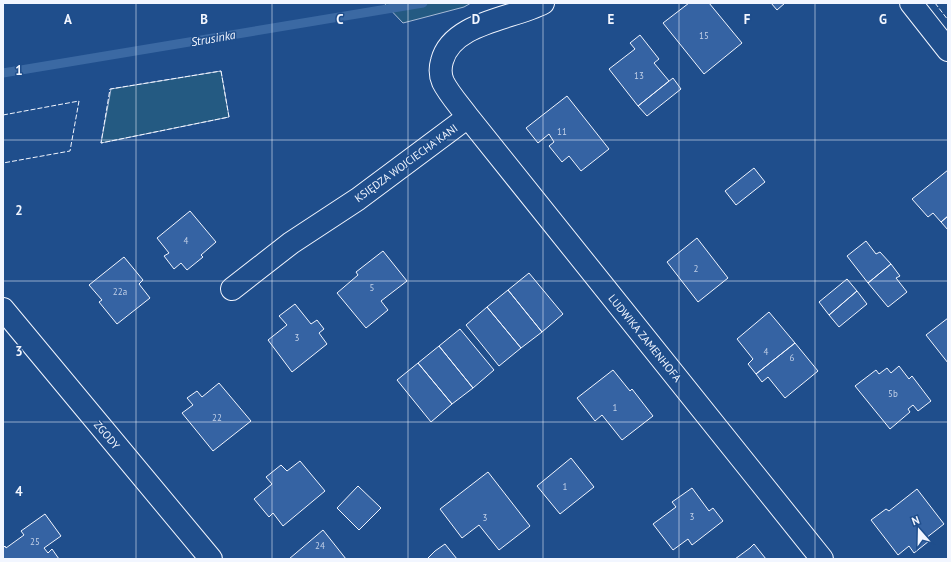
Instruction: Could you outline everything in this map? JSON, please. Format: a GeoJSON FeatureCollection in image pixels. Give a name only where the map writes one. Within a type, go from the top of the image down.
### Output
{"type":"FeatureCollection","features":[{"type":"Feature","properties":{"kind":"street","name":"KSIĘDZA WOJCIECHA KANI"},"geometry":{"type":"LineString","coordinates":[[232,289],[291,243],[358,198],[468,117],[443,82],[440,69],[443,57],[449,45],[473,28],[543,3]]}},
{"type":"Feature","properties":{"kind":"street"},"geometry":{"type":"LineString","coordinates":[[911,3],[948,50]]}},
{"type":"Feature","properties":{"kind":"street","name":"LUDWIKA ZAMENHOFA"},"geometry":{"type":"LineString","coordinates":[[468,117],[822,559]]}},
{"type":"Feature","properties":{"kind":"street","name":"ZGODY"},"geometry":{"type":"LineString","coordinates":[[3,309],[211,559]]}},
{"type":"Feature","properties":{"kind":"shaded area"},"geometry":{"type":"Polygon","coordinates":[[[384,3],[471,3],[464,7],[403,23],[384,3]]]}},
{"type":"Feature","properties":{"kind":"shaded area"},"geometry":{"type":"Polygon","coordinates":[[[221,71],[229,117],[101,143],[111,89],[221,71]]]}},
{"type":"Feature","properties":{"kind":"building"},"geometry":{"type":"Polygon","coordinates":[[[689,3],[709,3],[742,43],[704,74],[663,23],[689,3]]]}},
{"type":"Feature","properties":{"kind":"building"},"geometry":{"type":"Polygon","coordinates":[[[771,3],[785,3],[777,10],[771,3]]]}},
{"type":"Feature","properties":{"kind":"building"},"geometry":{"type":"Polygon","coordinates":[[[640,35],[659,59],[654,63],[669,81],[638,106],[609,69],[635,49],[630,43],[640,35]]]}},
{"type":"Feature","properties":{"kind":"building"},"geometry":{"type":"Polygon","coordinates":[[[673,78],[681,89],[647,116],[638,106],[673,78]]]}},
{"type":"Feature","properties":{"kind":"building"},"geometry":{"type":"Polygon","coordinates":[[[567,96],[609,149],[581,171],[569,156],[562,162],[549,146],[554,142],[549,134],[538,143],[526,128],[567,96]]]}},
{"type":"Feature","properties":{"kind":"building"},"geometry":{"type":"Polygon","coordinates":[[[754,168],[765,182],[736,205],[725,191],[754,168]]]}},
{"type":"Feature","properties":{"kind":"building"},"geometry":{"type":"Polygon","coordinates":[[[948,170],[948,216],[941,222],[933,213],[928,217],[912,199],[948,170]]]}},
{"type":"Feature","properties":{"kind":"building"},"geometry":{"type":"Polygon","coordinates":[[[190,211],[216,242],[201,255],[203,257],[187,270],[181,263],[174,269],[164,256],[169,253],[157,238],[190,211]]]}},
{"type":"Feature","properties":{"kind":"building"},"geometry":{"type":"Polygon","coordinates":[[[948,216],[948,230],[941,222],[948,216]]]}},
{"type":"Feature","properties":{"kind":"building"},"geometry":{"type":"Polygon","coordinates":[[[697,238],[728,278],[698,302],[667,262],[697,238]]]}},
{"type":"Feature","properties":{"kind":"building"},"geometry":{"type":"Polygon","coordinates":[[[866,241],[876,254],[880,252],[891,264],[868,283],[847,256],[866,241]]]}},
{"type":"Feature","properties":{"kind":"building"},"geometry":{"type":"Polygon","coordinates":[[[383,251],[407,281],[381,301],[388,310],[366,328],[337,293],[358,275],[356,272],[383,251]]]}},
{"type":"Feature","properties":{"kind":"building"},"geometry":{"type":"Polygon","coordinates":[[[124,257],[143,280],[139,284],[150,298],[117,324],[99,302],[102,300],[89,285],[124,257]]]}},
{"type":"Feature","properties":{"kind":"building"},"geometry":{"type":"Polygon","coordinates":[[[891,264],[900,276],[896,278],[907,292],[888,307],[868,283],[891,264]]]}},
{"type":"Feature","properties":{"kind":"building"},"geometry":{"type":"Polygon","coordinates":[[[529,273],[563,314],[542,332],[508,290],[529,273]]]}},
{"type":"Feature","properties":{"kind":"building"},"geometry":{"type":"Polygon","coordinates":[[[847,279],[857,291],[829,315],[819,302],[847,279]]]}},
{"type":"Feature","properties":{"kind":"building"},"geometry":{"type":"Polygon","coordinates":[[[508,290],[542,332],[521,348],[487,307],[508,290]]]}},
{"type":"Feature","properties":{"kind":"building"},"geometry":{"type":"Polygon","coordinates":[[[857,291],[867,304],[839,327],[829,315],[857,291]]]}},
{"type":"Feature","properties":{"kind":"building"},"geometry":{"type":"Polygon","coordinates":[[[295,304],[311,324],[317,320],[324,329],[319,333],[327,344],[292,372],[268,340],[287,325],[279,316],[295,304]]]}},
{"type":"Feature","properties":{"kind":"building"},"geometry":{"type":"Polygon","coordinates":[[[487,307],[521,348],[499,366],[466,325],[487,307]]]}},
{"type":"Feature","properties":{"kind":"building"},"geometry":{"type":"Polygon","coordinates":[[[769,312],[795,343],[756,374],[748,364],[753,359],[737,339],[769,312]]]}},
{"type":"Feature","properties":{"kind":"building"},"geometry":{"type":"Polygon","coordinates":[[[948,318],[948,363],[926,335],[948,318]]]}},
{"type":"Feature","properties":{"kind":"building"},"geometry":{"type":"Polygon","coordinates":[[[460,329],[494,370],[473,388],[439,346],[460,329]]]}},
{"type":"Feature","properties":{"kind":"building"},"geometry":{"type":"Polygon","coordinates":[[[795,343],[818,371],[785,398],[768,377],[762,382],[756,374],[795,343]]]}},
{"type":"Feature","properties":{"kind":"building"},"geometry":{"type":"Polygon","coordinates":[[[439,346],[473,388],[452,404],[418,363],[439,346]]]}},
{"type":"Feature","properties":{"kind":"building"},"geometry":{"type":"Polygon","coordinates":[[[418,363],[452,404],[431,422],[397,380],[418,363]]]}},
{"type":"Feature","properties":{"kind":"building"},"geometry":{"type":"Polygon","coordinates":[[[899,366],[909,379],[912,376],[931,401],[918,411],[913,405],[908,409],[910,412],[890,429],[855,386],[876,370],[879,374],[887,368],[891,373],[899,366]]]}},
{"type":"Feature","properties":{"kind":"building"},"geometry":{"type":"Polygon","coordinates":[[[613,370],[630,391],[632,389],[653,416],[622,440],[602,415],[595,421],[577,398],[613,370]]]}},
{"type":"Feature","properties":{"kind":"building"},"geometry":{"type":"Polygon","coordinates":[[[219,383],[251,421],[213,451],[182,413],[193,405],[187,398],[197,391],[202,397],[219,383]]]}},
{"type":"Feature","properties":{"kind":"building"},"geometry":{"type":"Polygon","coordinates":[[[571,458],[594,487],[560,514],[537,486],[571,458]]]}},
{"type":"Feature","properties":{"kind":"building"},"geometry":{"type":"Polygon","coordinates":[[[300,461],[325,491],[283,526],[273,513],[269,517],[254,499],[272,484],[266,477],[281,465],[287,471],[300,461]]]}},
{"type":"Feature","properties":{"kind":"building"},"geometry":{"type":"Polygon","coordinates":[[[488,472],[530,526],[499,550],[479,525],[462,538],[440,509],[488,472]]]}},
{"type":"Feature","properties":{"kind":"building"},"geometry":{"type":"Polygon","coordinates":[[[358,486],[381,508],[359,530],[337,508],[358,486]]]}},
{"type":"Feature","properties":{"kind":"building"},"geometry":{"type":"Polygon","coordinates":[[[692,488],[709,511],[713,508],[723,521],[692,545],[688,539],[673,550],[653,524],[676,507],[672,502],[692,488]]]}},
{"type":"Feature","properties":{"kind":"building"},"geometry":{"type":"Polygon","coordinates":[[[917,489],[944,524],[926,538],[929,541],[914,553],[909,546],[898,555],[871,520],[886,509],[889,511],[917,489]]]}},
{"type":"Feature","properties":{"kind":"building"},"geometry":{"type":"Polygon","coordinates":[[[45,514],[61,536],[44,548],[48,553],[52,549],[59,559],[3,559],[3,548],[5,546],[6,548],[24,535],[21,531],[45,514]]]}},
{"type":"Feature","properties":{"kind":"building"},"geometry":{"type":"Polygon","coordinates":[[[323,530],[346,559],[289,559],[323,530]]]}},
{"type":"Feature","properties":{"kind":"building"},"geometry":{"type":"Polygon","coordinates":[[[445,544],[457,559],[427,559],[435,551],[445,544]]]}},
{"type":"Feature","properties":{"kind":"building"},"geometry":{"type":"Polygon","coordinates":[[[754,544],[766,559],[735,559],[750,548],[754,544]]]}},
{"type":"Feature","properties":{"kind":"waterway","name":"Strusinka"},"geometry":{"type":"LineString","coordinates":[[3,73],[423,3]]}},
{"type":"Feature","properties":{"kind":"fence"},"geometry":{"type":"LineString","coordinates":[[935,3],[948,20]]}},
{"type":"Feature","properties":{"kind":"fence"},"geometry":{"type":"LineString","coordinates":[[221,71],[229,117],[101,143],[110,89],[221,71]]}},
{"type":"Feature","properties":{"kind":"fence"},"geometry":{"type":"LineString","coordinates":[[3,115],[79,101],[70,151],[3,163]]}}]}
